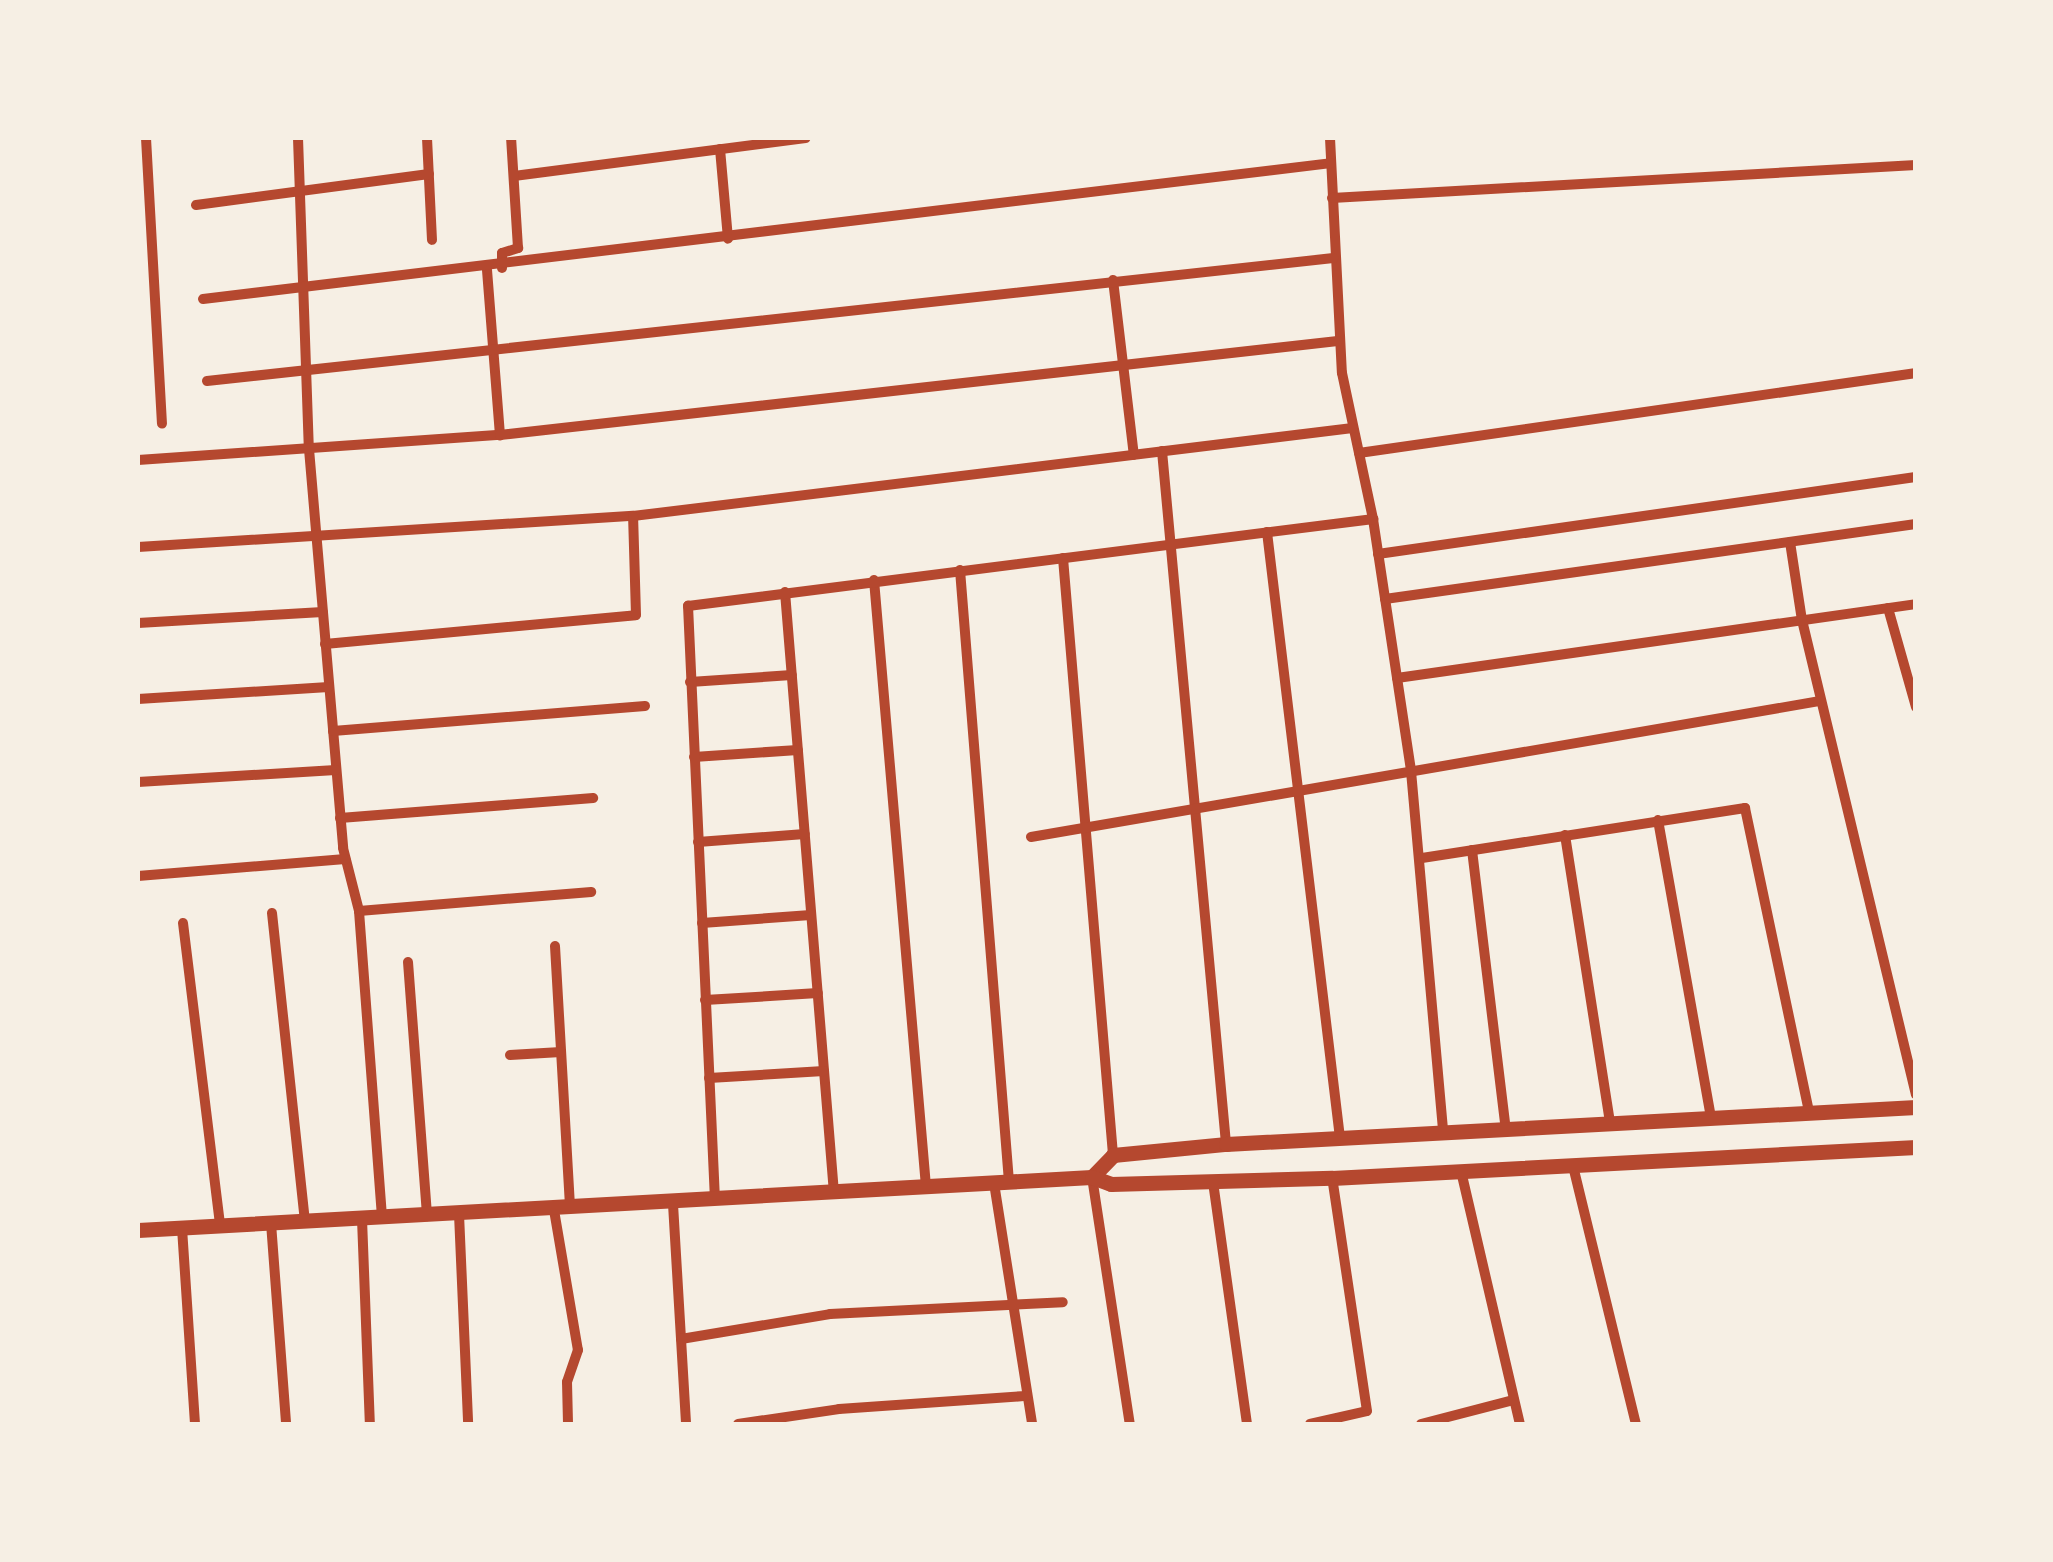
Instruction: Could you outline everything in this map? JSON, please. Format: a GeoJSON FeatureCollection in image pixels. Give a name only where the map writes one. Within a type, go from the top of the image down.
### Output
{"type":"FeatureCollection","features":[{"type":"Feature","properties":{"kind":"main road"},"geometry":{"type":"LineString","coordinates":[[1092,1177],[1113,1155],[1226,1144],[1916,1107]]}},
{"type":"Feature","properties":{"kind":"main road"},"geometry":{"type":"LineString","coordinates":[[138,1230],[673,1204],[1092,1177],[1111,1184],[1332,1178],[1916,1147]]}},
{"type":"Feature","properties":{"kind":"street"},"geometry":{"type":"LineString","coordinates":[[146,138],[162,424]]}},
{"type":"Feature","properties":{"kind":"street"},"geometry":{"type":"LineString","coordinates":[[298,138],[309,449],[340,818],[345,859],[359,910],[382,1218]]}},
{"type":"Feature","properties":{"kind":"street"},"geometry":{"type":"LineString","coordinates":[[427,138],[432,240]]}},
{"type":"Feature","properties":{"kind":"street"},"geometry":{"type":"LineString","coordinates":[[502,268],[502,253],[518,248],[511,138]]}},
{"type":"Feature","properties":{"kind":"street"},"geometry":{"type":"LineString","coordinates":[[514,176],[806,138]]}},
{"type":"Feature","properties":{"kind":"street"},"geometry":{"type":"LineString","coordinates":[[1330,138],[1338,341],[1373,519],[1411,771],[1422,858],[1442,1132]]}},
{"type":"Feature","properties":{"kind":"street"},"geometry":{"type":"LineString","coordinates":[[720,149],[728,239]]}},
{"type":"Feature","properties":{"kind":"street"},"geometry":{"type":"LineString","coordinates":[[203,299],[487,270],[1331,163]]}},
{"type":"Feature","properties":{"kind":"street"},"geometry":{"type":"LineString","coordinates":[[1332,198],[1916,165]]}},
{"type":"Feature","properties":{"kind":"street"},"geometry":{"type":"LineString","coordinates":[[196,205],[429,174]]}},
{"type":"Feature","properties":{"kind":"street"},"geometry":{"type":"LineString","coordinates":[[207,381],[1333,258]]}},
{"type":"Feature","properties":{"kind":"street"},"geometry":{"type":"LineString","coordinates":[[487,270],[500,436]]}},
{"type":"Feature","properties":{"kind":"street"},"geometry":{"type":"LineString","coordinates":[[1113,280],[1134,455]]}},
{"type":"Feature","properties":{"kind":"street"},"geometry":{"type":"LineString","coordinates":[[138,460],[500,436],[1338,341]]}},
{"type":"Feature","properties":{"kind":"street"},"geometry":{"type":"LineString","coordinates":[[1359,453],[1916,373]]}},
{"type":"Feature","properties":{"kind":"street"},"geometry":{"type":"LineString","coordinates":[[138,547],[633,516],[1353,428]]}},
{"type":"Feature","properties":{"kind":"street"},"geometry":{"type":"LineString","coordinates":[[1162,451],[1226,1144]]}},
{"type":"Feature","properties":{"kind":"street"},"geometry":{"type":"LineString","coordinates":[[1378,554],[1916,477]]}},
{"type":"Feature","properties":{"kind":"street"},"geometry":{"type":"LineString","coordinates":[[326,644],[636,615],[633,516]]}},
{"type":"Feature","properties":{"kind":"street"},"geometry":{"type":"LineString","coordinates":[[715,1201],[688,606],[1373,519]]}},
{"type":"Feature","properties":{"kind":"street"},"geometry":{"type":"LineString","coordinates":[[1385,599],[1916,524]]}},
{"type":"Feature","properties":{"kind":"street"},"geometry":{"type":"LineString","coordinates":[[1267,532],[1340,1138]]}},
{"type":"Feature","properties":{"kind":"street"},"geometry":{"type":"LineString","coordinates":[[1790,542],[1820,701],[1916,1095]]}},
{"type":"Feature","properties":{"kind":"street"},"geometry":{"type":"LineString","coordinates":[[1062,558],[1113,1155]]}},
{"type":"Feature","properties":{"kind":"street"},"geometry":{"type":"LineString","coordinates":[[960,570],[1002,1182],[1013,1305],[1032,1424]]}},
{"type":"Feature","properties":{"kind":"street"},"geometry":{"type":"LineString","coordinates":[[874,580],[926,1187]]}},
{"type":"Feature","properties":{"kind":"street"},"geometry":{"type":"LineString","coordinates":[[785,592],[834,1193]]}},
{"type":"Feature","properties":{"kind":"street"},"geometry":{"type":"LineString","coordinates":[[1397,678],[1916,604]]}},
{"type":"Feature","properties":{"kind":"street"},"geometry":{"type":"LineString","coordinates":[[1888,608],[1916,707]]}},
{"type":"Feature","properties":{"kind":"street"},"geometry":{"type":"LineString","coordinates":[[138,623],[323,612]]}},
{"type":"Feature","properties":{"kind":"street"},"geometry":{"type":"LineString","coordinates":[[690,682],[792,674]]}},
{"type":"Feature","properties":{"kind":"street"},"geometry":{"type":"LineString","coordinates":[[138,699],[329,687]]}},
{"type":"Feature","properties":{"kind":"street"},"geometry":{"type":"LineString","coordinates":[[1031,836],[1820,701]]}},
{"type":"Feature","properties":{"kind":"street"},"geometry":{"type":"LineString","coordinates":[[333,731],[645,706]]}},
{"type":"Feature","properties":{"kind":"street"},"geometry":{"type":"LineString","coordinates":[[694,757],[798,750]]}},
{"type":"Feature","properties":{"kind":"street"},"geometry":{"type":"LineString","coordinates":[[138,782],[336,770]]}},
{"type":"Feature","properties":{"kind":"street"},"geometry":{"type":"LineString","coordinates":[[340,818],[593,798]]}},
{"type":"Feature","properties":{"kind":"street"},"geometry":{"type":"LineString","coordinates":[[1422,858],[1745,808],[1810,1114]]}},
{"type":"Feature","properties":{"kind":"street"},"geometry":{"type":"LineString","coordinates":[[1658,820],[1710,1118]]}},
{"type":"Feature","properties":{"kind":"street"},"geometry":{"type":"LineString","coordinates":[[698,842],[805,834]]}},
{"type":"Feature","properties":{"kind":"street"},"geometry":{"type":"LineString","coordinates":[[1566,835],[1610,1124]]}},
{"type":"Feature","properties":{"kind":"street"},"geometry":{"type":"LineString","coordinates":[[1472,850],[1506,1129]]}},
{"type":"Feature","properties":{"kind":"street"},"geometry":{"type":"LineString","coordinates":[[138,876],[345,859]]}},
{"type":"Feature","properties":{"kind":"street"},"geometry":{"type":"LineString","coordinates":[[359,910],[592,892]]}},
{"type":"Feature","properties":{"kind":"street"},"geometry":{"type":"LineString","coordinates":[[272,913],[305,1222]]}},
{"type":"Feature","properties":{"kind":"street"},"geometry":{"type":"LineString","coordinates":[[702,923],[811,915]]}},
{"type":"Feature","properties":{"kind":"street"},"geometry":{"type":"LineString","coordinates":[[184,922],[220,1226]]}},
{"type":"Feature","properties":{"kind":"street"},"geometry":{"type":"LineString","coordinates":[[555,946],[561,1052],[562,1210],[578,1350],[567,1382],[568,1424]]}},
{"type":"Feature","properties":{"kind":"street"},"geometry":{"type":"LineString","coordinates":[[408,962],[427,1216]]}},
{"type":"Feature","properties":{"kind":"street"},"geometry":{"type":"LineString","coordinates":[[706,1000],[818,994]]}},
{"type":"Feature","properties":{"kind":"street"},"geometry":{"type":"LineString","coordinates":[[510,1055],[561,1052]]}},
{"type":"Feature","properties":{"kind":"street"},"geometry":{"type":"LineString","coordinates":[[709,1078],[824,1070]]}},
{"type":"Feature","properties":{"kind":"street"},"geometry":{"type":"LineString","coordinates":[[1573,1166],[1636,1424]]}},
{"type":"Feature","properties":{"kind":"street"},"geometry":{"type":"LineString","coordinates":[[1461,1171],[1520,1424]]}},
{"type":"Feature","properties":{"kind":"street"},"geometry":{"type":"LineString","coordinates":[[1092,1177],[1130,1424]]}},
{"type":"Feature","properties":{"kind":"street"},"geometry":{"type":"LineString","coordinates":[[1310,1424],[1364,1415],[1332,1178]]}},
{"type":"Feature","properties":{"kind":"street"},"geometry":{"type":"LineString","coordinates":[[1213,1182],[1248,1424]]}},
{"type":"Feature","properties":{"kind":"street"},"geometry":{"type":"LineString","coordinates":[[673,1204],[686,1424]]}},
{"type":"Feature","properties":{"kind":"street"},"geometry":{"type":"LineString","coordinates":[[460,1214],[468,1424]]}},
{"type":"Feature","properties":{"kind":"street"},"geometry":{"type":"LineString","coordinates":[[362,1219],[370,1424]]}},
{"type":"Feature","properties":{"kind":"street"},"geometry":{"type":"LineString","coordinates":[[271,1224],[286,1424]]}},
{"type":"Feature","properties":{"kind":"street"},"geometry":{"type":"LineString","coordinates":[[182,1228],[195,1424]]}},
{"type":"Feature","properties":{"kind":"street"},"geometry":{"type":"LineString","coordinates":[[682,1339],[830,1314],[1063,1302]]}},
{"type":"Feature","properties":{"kind":"street"},"geometry":{"type":"LineString","coordinates":[[738,1424],[838,1409],[1028,1396]]}},
{"type":"Feature","properties":{"kind":"street"},"geometry":{"type":"LineString","coordinates":[[1422,1424],[1514,1400]]}},
{"type":"Feature","properties":{"kind":"street"},"geometry":{"type":"LineString","coordinates":[[838,1409],[840,1424]]}}]}
